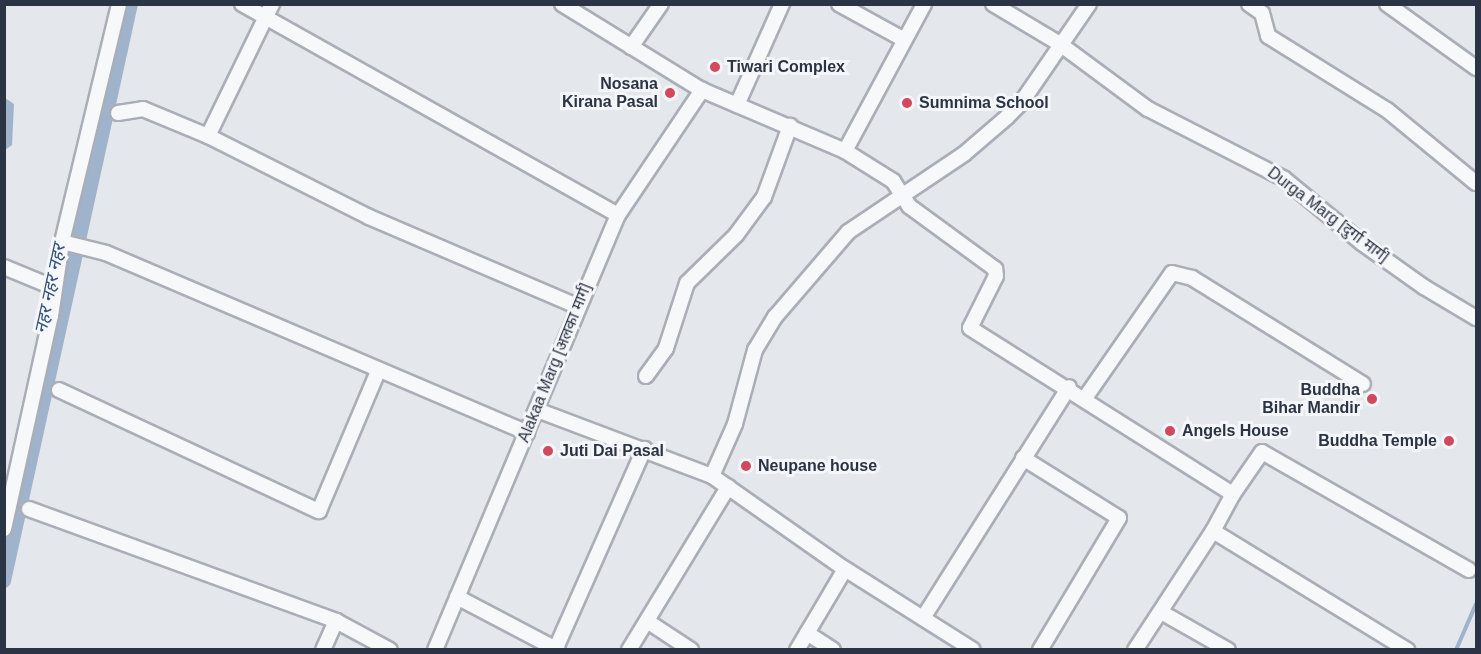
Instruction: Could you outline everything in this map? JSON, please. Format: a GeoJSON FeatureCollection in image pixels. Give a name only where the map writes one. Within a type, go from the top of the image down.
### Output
{"type":"FeatureCollection","features":[{"type":"Feature","properties":{"kind":"street"},"geometry":{"type":"LineString","coordinates":[[4,529],[119,4]]}},
{"type":"Feature","properties":{"kind":"street"},"geometry":{"type":"LineString","coordinates":[[242,4],[269,11],[618,215]]}},
{"type":"Feature","properties":{"kind":"street"},"geometry":{"type":"LineString","coordinates":[[562,4],[702,90],[845,151],[893,181],[909,206],[994,269],[996,276],[970,328],[1069,387],[1233,494]]}},
{"type":"Feature","properties":{"kind":"street"},"geometry":{"type":"LineString","coordinates":[[631,47],[661,4]]}},
{"type":"Feature","properties":{"kind":"street"},"geometry":{"type":"LineString","coordinates":[[737,105],[782,4]]}},
{"type":"Feature","properties":{"kind":"street"},"geometry":{"type":"LineString","coordinates":[[839,4],[903,39]]}},
{"type":"Feature","properties":{"kind":"street"},"geometry":{"type":"LineString","coordinates":[[845,151],[903,39],[924,4]]}},
{"type":"Feature","properties":{"kind":"street","name":"Durga Marg [दुर्गा मार्ग]"},"geometry":{"type":"LineString","coordinates":[[993,4],[1060,44],[1164,119],[1283,178],[1362,243],[1424,288],[1476,318]]}},
{"type":"Feature","properties":{"kind":"street"},"geometry":{"type":"LineString","coordinates":[[712,476],[735,424],[755,350],[769,327],[848,232],[964,154],[1007,117],[1089,4]]}},
{"type":"Feature","properties":{"kind":"street"},"geometry":{"type":"LineString","coordinates":[[1249,4],[1262,13],[1268,36],[1387,110],[1476,183]]}},
{"type":"Feature","properties":{"kind":"street"},"geometry":{"type":"LineString","coordinates":[[1387,4],[1476,68]]}},
{"type":"Feature","properties":{"kind":"street"},"geometry":{"type":"LineString","coordinates":[[208,136],[269,11]]}},
{"type":"Feature","properties":{"kind":"street","name":"Alakaa Marg [अलका मार्ग]"},"geometry":{"type":"LineString","coordinates":[[435,650],[537,410],[577,306],[618,215],[702,90]]}},
{"type":"Feature","properties":{"kind":"street"},"geometry":{"type":"LineString","coordinates":[[118,113],[143,110],[208,136],[369,217],[577,306]]}},
{"type":"Feature","properties":{"kind":"street"},"geometry":{"type":"LineString","coordinates":[[646,376],[666,348],[687,283],[736,235],[764,197],[790,126]]}},
{"type":"Feature","properties":{"kind":"street"},"geometry":{"type":"LineString","coordinates":[[66,242],[87,247],[527,433]]}},
{"type":"Feature","properties":{"kind":"street"},"geometry":{"type":"LineString","coordinates":[[4,267],[55,288]]}},
{"type":"Feature","properties":{"kind":"street"},"geometry":{"type":"LineString","coordinates":[[1085,398],[1172,273],[1192,278],[1363,384]]}},
{"type":"Feature","properties":{"kind":"street"},"geometry":{"type":"LineString","coordinates":[[59,390],[319,511],[378,371]]}},
{"type":"Feature","properties":{"kind":"street"},"geometry":{"type":"LineString","coordinates":[[923,618],[1069,387]]}},
{"type":"Feature","properties":{"kind":"street"},"geometry":{"type":"LineString","coordinates":[[537,410],[712,476],[845,569],[973,650]]}},
{"type":"Feature","properties":{"kind":"street"},"geometry":{"type":"LineString","coordinates":[[458,597],[557,649],[644,449]]}},
{"type":"Feature","properties":{"kind":"street"},"geometry":{"type":"LineString","coordinates":[[1135,650],[1262,452],[1469,570]]}},
{"type":"Feature","properties":{"kind":"street"},"geometry":{"type":"LineString","coordinates":[[1023,458],[1119,518],[1041,650]]}},
{"type":"Feature","properties":{"kind":"street"},"geometry":{"type":"LineString","coordinates":[[629,650],[728,487]]}},
{"type":"Feature","properties":{"kind":"street"},"geometry":{"type":"LineString","coordinates":[[29,509],[336,621],[390,650]]}},
{"type":"Feature","properties":{"kind":"street"},"geometry":{"type":"LineString","coordinates":[[1213,531],[1407,650]]}},
{"type":"Feature","properties":{"kind":"street"},"geometry":{"type":"LineString","coordinates":[[797,650],[845,569]]}},
{"type":"Feature","properties":{"kind":"street"},"geometry":{"type":"LineString","coordinates":[[1161,612],[1228,650]]}},
{"type":"Feature","properties":{"kind":"street"},"geometry":{"type":"LineString","coordinates":[[323,650],[336,621]]}},
{"type":"Feature","properties":{"kind":"street"},"geometry":{"type":"LineString","coordinates":[[647,621],[691,650]]}},
{"type":"Feature","properties":{"kind":"street"},"geometry":{"type":"LineString","coordinates":[[807,633],[833,650]]}},
{"type":"Feature","properties":{"kind":"water"},"geometry":{"type":"Polygon","coordinates":[[[5,98],[14,104],[12,145],[5,150],[5,98]]]}},
{"type":"Feature","properties":{"kind":"waterway","name":"नहर नहर नहर"},"geometry":{"type":"LineString","coordinates":[[4,581],[131,4]]}},
{"type":"Feature","properties":{"kind":"waterway"},"geometry":{"type":"LineString","coordinates":[[1456,650],[1476,604]]}},
{"type":"Feature","properties":{"kind":"place","name":"Tiwari Complex"},"geometry":{"type":"Point","coordinates":[715,67]}},
{"type":"Feature","properties":{"kind":"place","name":"Nosana Kirana Pasal"},"geometry":{"type":"Point","coordinates":[670,93]}},
{"type":"Feature","properties":{"kind":"place","name":"Sumnima School"},"geometry":{"type":"Point","coordinates":[907,103]}},
{"type":"Feature","properties":{"kind":"place","name":"Buddha Bihar Mandir"},"geometry":{"type":"Point","coordinates":[1372,399]}},
{"type":"Feature","properties":{"kind":"place","name":"Angels House"},"geometry":{"type":"Point","coordinates":[1170,431]}},
{"type":"Feature","properties":{"kind":"place","name":"Buddha Temple"},"geometry":{"type":"Point","coordinates":[1449,441]}},
{"type":"Feature","properties":{"kind":"place","name":"Juti Dai Pasal"},"geometry":{"type":"Point","coordinates":[548,451]}},
{"type":"Feature","properties":{"kind":"place","name":"Neupane house"},"geometry":{"type":"Point","coordinates":[746,466]}}]}
